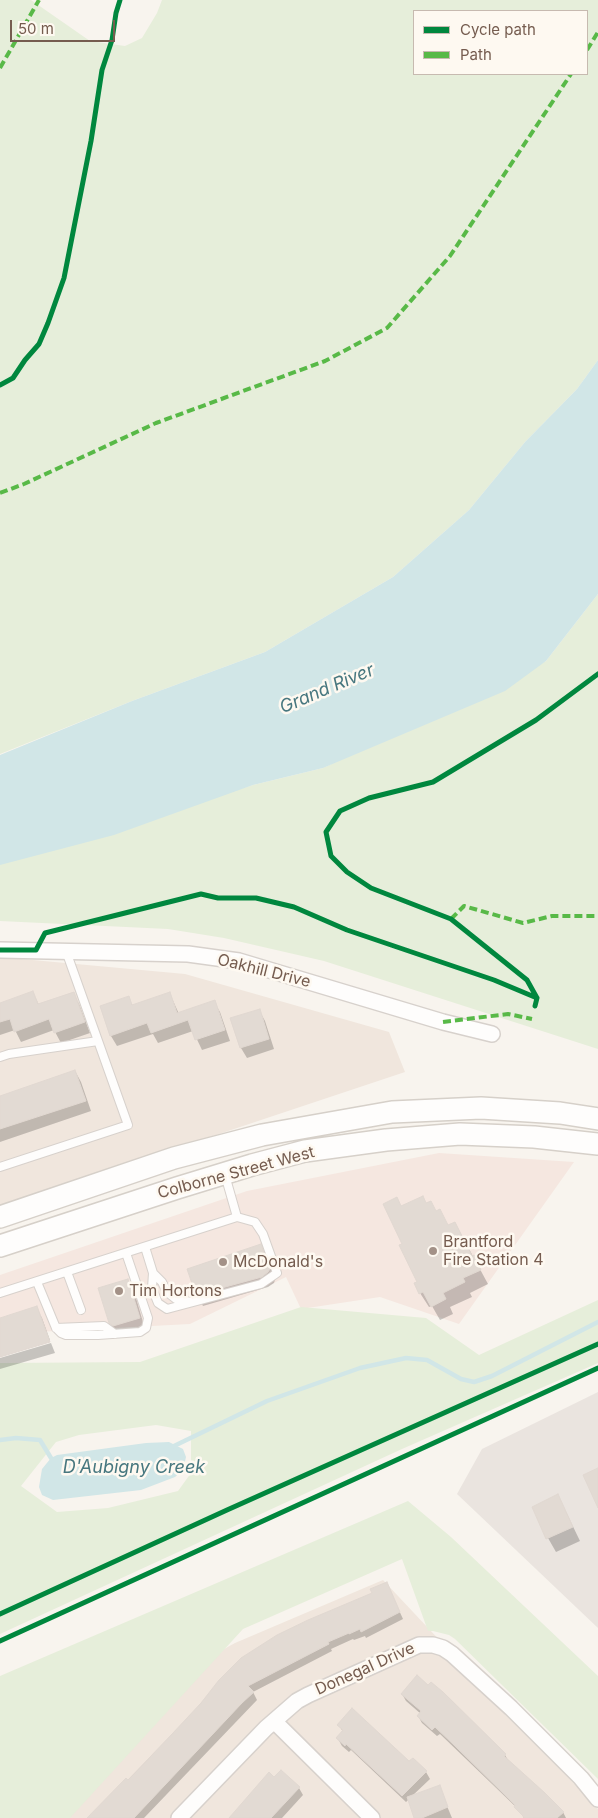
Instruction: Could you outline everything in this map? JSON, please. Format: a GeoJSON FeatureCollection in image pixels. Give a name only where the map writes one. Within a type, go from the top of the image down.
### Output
{"type":"FeatureCollection","features":[{"type":"Feature","properties":{"kind":"main road","name":"Colborne Street West"},"geometry":{"type":"LineString","coordinates":[[0,1217],[174,1158],[262,1135],[392,1112],[481,1108],[560,1113],[598,1119]]}},
{"type":"Feature","properties":{"kind":"main road","name":"Colborne Street West"},"geometry":{"type":"LineString","coordinates":[[0,1246],[224,1173],[305,1151],[386,1140],[460,1134],[534,1137],[598,1144]]}},
{"type":"Feature","properties":{"kind":"street","name":"Oakhill Drive"},"geometry":{"type":"LineString","coordinates":[[0,950],[188,954],[239,962],[443,1022],[492,1034]]}},
{"type":"Feature","properties":{"kind":"street","name":"Donegal Drive"},"geometry":{"type":"LineString","coordinates":[[178,1818],[274,1721],[298,1701],[419,1644],[433,1644],[452,1654],[511,1708],[581,1778],[598,1799]]}},
{"type":"Feature","properties":{"kind":"street"},"geometry":{"type":"LineString","coordinates":[[274,1721],[372,1818]]}},
{"type":"Feature","properties":{"kind":"lane"},"geometry":{"type":"LineString","coordinates":[[0,1168],[128,1125],[66,951]]}},
{"type":"Feature","properties":{"kind":"lane"},"geometry":{"type":"LineString","coordinates":[[0,1057],[9,1054],[98,1041]]}},
{"type":"Feature","properties":{"kind":"lane"},"geometry":{"type":"LineString","coordinates":[[224,1173],[237,1217]]}},
{"type":"Feature","properties":{"kind":"lane"},"geometry":{"type":"LineString","coordinates":[[0,1294],[237,1217],[255,1222],[262,1234],[277,1272],[261,1284],[167,1309],[158,1303],[152,1288],[154,1273]]}},
{"type":"Feature","properties":{"kind":"lane"},"geometry":{"type":"LineString","coordinates":[[145,1247],[154,1273],[162,1282],[166,1292],[176,1299],[194,1303]]}},
{"type":"Feature","properties":{"kind":"lane"},"geometry":{"type":"LineString","coordinates":[[37,1282],[56,1328],[66,1335],[140,1332],[146,1328],[148,1321],[126,1253]]}},
{"type":"Feature","properties":{"kind":"lane"},"geometry":{"type":"LineString","coordinates":[[67,1272],[81,1310]]}},
{"type":"Feature","properties":{"kind":"shaded area"},"geometry":{"type":"Polygon","coordinates":[[[0,957],[185,974],[389,1032],[405,1072],[0,1207],[0,957]]]}},
{"type":"Feature","properties":{"kind":"shaded area"},"geometry":{"type":"Polygon","coordinates":[[[439,1153],[574,1162],[459,1324],[380,1297],[301,1309],[286,1277],[190,1324],[0,1334],[0,1275],[247,1191],[439,1153]]]}},
{"type":"Feature","properties":{"kind":"shaded area"},"geometry":{"type":"Polygon","coordinates":[[[598,1392],[598,1628],[457,1494],[482,1449],[598,1392]]]}},
{"type":"Feature","properties":{"kind":"shaded area"},"geometry":{"type":"Polygon","coordinates":[[[383,1580],[598,1809],[598,1818],[0,1818],[0,1771],[235,1643],[383,1580]]]}},
{"type":"Feature","properties":{"kind":"green space"},"geometry":{"type":"Polygon","coordinates":[[[0,0],[31,0],[90,41],[125,46],[142,38],[157,13],[162,0],[598,0],[598,360],[577,389],[525,442],[469,510],[393,577],[265,652],[132,701],[0,754],[0,0]]]}},
{"type":"Feature","properties":{"kind":"green space"},"geometry":{"type":"Polygon","coordinates":[[[598,594],[598,1049],[324,961],[224,938],[168,929],[0,921],[0,863],[253,785],[323,768],[546,661],[598,594]]]}},
{"type":"Feature","properties":{"kind":"green space"},"geometry":{"type":"Polygon","coordinates":[[[598,1300],[598,1363],[402,1449],[0,1634],[0,1363],[140,1362],[301,1307],[426,1318],[479,1355],[598,1300]],[[156,1425],[79,1435],[56,1442],[21,1486],[57,1512],[108,1508],[178,1491],[191,1473],[191,1431],[156,1425]]]}},
{"type":"Feature","properties":{"kind":"green space"},"geometry":{"type":"Polygon","coordinates":[[[408,1501],[451,1537],[598,1676],[598,1779],[455,1639],[449,1635],[428,1631],[402,1559],[243,1629],[70,1818],[0,1818],[0,1676],[408,1501]]]}},
{"type":"Feature","properties":{"kind":"water","name":"Grand River"},"geometry":{"type":"Polygon","coordinates":[[[598,360],[598,594],[546,661],[505,691],[323,768],[253,785],[114,835],[0,865],[0,755],[132,701],[265,652],[393,577],[469,510],[525,442],[577,389],[598,360]]]}},
{"type":"Feature","properties":{"kind":"water","name":"D'Aubigny Creek"},"geometry":{"type":"Polygon","coordinates":[[[169,1442],[183,1449],[186,1457],[183,1470],[175,1477],[141,1490],[53,1500],[42,1495],[39,1487],[42,1469],[51,1458],[57,1455],[146,1443],[169,1442]]]}},
{"type":"Feature","properties":{"kind":"building"},"geometry":{"type":"Polygon","coordinates":[[[33,991],[38,1004],[74,992],[85,1022],[54,1033],[49,1019],[14,1032],[10,1019],[0,1022],[0,1003],[33,991]]]}},
{"type":"Feature","properties":{"kind":"building"},"geometry":{"type":"Polygon","coordinates":[[[170,992],[177,1013],[215,1000],[225,1030],[195,1040],[188,1020],[151,1033],[147,1023],[110,1036],[100,1006],[129,996],[132,1005],[170,992]]]}},
{"type":"Feature","properties":{"kind":"building"},"geometry":{"type":"Polygon","coordinates":[[[260,1009],[269,1039],[240,1048],[230,1018],[260,1009]]]}},
{"type":"Feature","properties":{"kind":"building"},"geometry":{"type":"Polygon","coordinates":[[[75,1070],[86,1101],[0,1129],[0,1096],[75,1070]]]}},
{"type":"Feature","properties":{"kind":"building","name":"Brantford Fire Station 4"},"geometry":{"type":"Polygon","coordinates":[[[423,1196],[426,1203],[431,1201],[436,1211],[440,1209],[448,1225],[455,1222],[481,1270],[463,1278],[465,1282],[443,1293],[446,1299],[431,1307],[423,1292],[419,1294],[414,1283],[417,1282],[399,1245],[402,1244],[383,1204],[397,1197],[401,1206],[423,1196]]]}},
{"type":"Feature","properties":{"kind":"building"},"geometry":{"type":"Polygon","coordinates":[[[261,1244],[270,1269],[262,1277],[196,1295],[187,1269],[261,1244]]]}},
{"type":"Feature","properties":{"kind":"building"},"geometry":{"type":"Polygon","coordinates":[[[128,1279],[140,1318],[113,1326],[109,1323],[98,1288],[128,1279]]]}},
{"type":"Feature","properties":{"kind":"building"},"geometry":{"type":"Polygon","coordinates":[[[37,1306],[50,1342],[0,1357],[0,1318],[37,1306]]]}},
{"type":"Feature","properties":{"kind":"building"},"geometry":{"type":"Polygon","coordinates":[[[598,1468],[598,1508],[583,1475],[598,1468]]]}},
{"type":"Feature","properties":{"kind":"building"},"geometry":{"type":"Polygon","coordinates":[[[558,1494],[573,1527],[546,1539],[532,1507],[558,1494]]]}},
{"type":"Feature","properties":{"kind":"building"},"geometry":{"type":"Polygon","coordinates":[[[387,1582],[400,1612],[361,1632],[360,1629],[328,1642],[329,1644],[248,1686],[254,1692],[134,1818],[87,1818],[126,1778],[128,1780],[241,1658],[277,1635],[372,1593],[370,1589],[387,1582]]]}},
{"type":"Feature","properties":{"kind":"building"},"geometry":{"type":"Polygon","coordinates":[[[417,1675],[428,1685],[431,1682],[443,1692],[506,1754],[504,1756],[564,1812],[557,1818],[525,1818],[514,1807],[515,1805],[435,1727],[432,1730],[417,1716],[421,1711],[401,1694],[417,1675]]]}},
{"type":"Feature","properties":{"kind":"building"},"geometry":{"type":"Polygon","coordinates":[[[352,1708],[409,1761],[413,1758],[427,1771],[402,1796],[346,1744],[345,1746],[336,1738],[343,1730],[337,1725],[352,1708]]]}},
{"type":"Feature","properties":{"kind":"building"},"geometry":{"type":"Polygon","coordinates":[[[281,1770],[300,1787],[271,1818],[229,1818],[269,1772],[274,1777],[281,1770]]]}},
{"type":"Feature","properties":{"kind":"building"},"geometry":{"type":"Polygon","coordinates":[[[440,1785],[448,1807],[422,1818],[414,1818],[407,1797],[440,1785]]]}},
{"type":"Feature","properties":{"kind":"waterway","name":"D'Aubigny Creek"},"geometry":{"type":"LineString","coordinates":[[174,1446],[267,1401],[360,1368],[406,1358],[427,1360],[461,1379],[474,1382],[492,1376],[598,1322]]}},
{"type":"Feature","properties":{"kind":"waterway","name":"D'Aubigny Creek"},"geometry":{"type":"LineString","coordinates":[[0,1440],[16,1438],[40,1440],[51,1458]]}},
{"type":"Feature","properties":{"kind":"marked path"},"geometry":{"type":"LineString","coordinates":[[0,68],[39,0]]}},
{"type":"Feature","properties":{"kind":"marked path"},"geometry":{"type":"LineString","coordinates":[[588,48],[598,32]]}},
{"type":"Feature","properties":{"kind":"marked path"},"geometry":{"type":"LineString","coordinates":[[0,493],[24,484],[156,423],[325,361],[387,328],[450,256],[570,75]]}},
{"type":"Feature","properties":{"kind":"marked path"},"geometry":{"type":"LineString","coordinates":[[451,919],[464,906],[523,923],[552,916],[598,916]]}},
{"type":"Feature","properties":{"kind":"marked path"},"geometry":{"type":"LineString","coordinates":[[443,1022],[508,1014],[532,1019]]}},
{"type":"Feature","properties":{"kind":"cycle path"},"geometry":{"type":"LineString","coordinates":[[0,385],[13,378],[39,344],[64,278],[91,141],[102,70],[112,40],[120,0]]}},
{"type":"Feature","properties":{"kind":"cycle path"},"geometry":{"type":"LineString","coordinates":[[535,1006],[537,998],[527,980],[451,919],[371,888],[347,872],[331,856],[326,832],[340,811],[369,798],[433,782],[536,720],[598,674]]}},
{"type":"Feature","properties":{"kind":"cycle path"},"geometry":{"type":"LineString","coordinates":[[0,950],[36,950],[45,933],[201,894],[218,898],[256,898],[294,907],[347,930],[494,980],[537,998]]}},
{"type":"Feature","properties":{"kind":"cycle path"},"geometry":{"type":"LineString","coordinates":[[0,1614],[598,1344]]}},
{"type":"Feature","properties":{"kind":"cycle path"},"geometry":{"type":"LineString","coordinates":[[0,1641],[598,1368]]}},
{"type":"Feature","properties":{"kind":"place","name":"Brantford Fire Station 4"},"geometry":{"type":"Point","coordinates":[433,1251]}},
{"type":"Feature","properties":{"kind":"place","name":"McDonald's"},"geometry":{"type":"Point","coordinates":[223,1262]}},
{"type":"Feature","properties":{"kind":"place","name":"Tim Hortons"},"geometry":{"type":"Point","coordinates":[119,1291]}}]}
